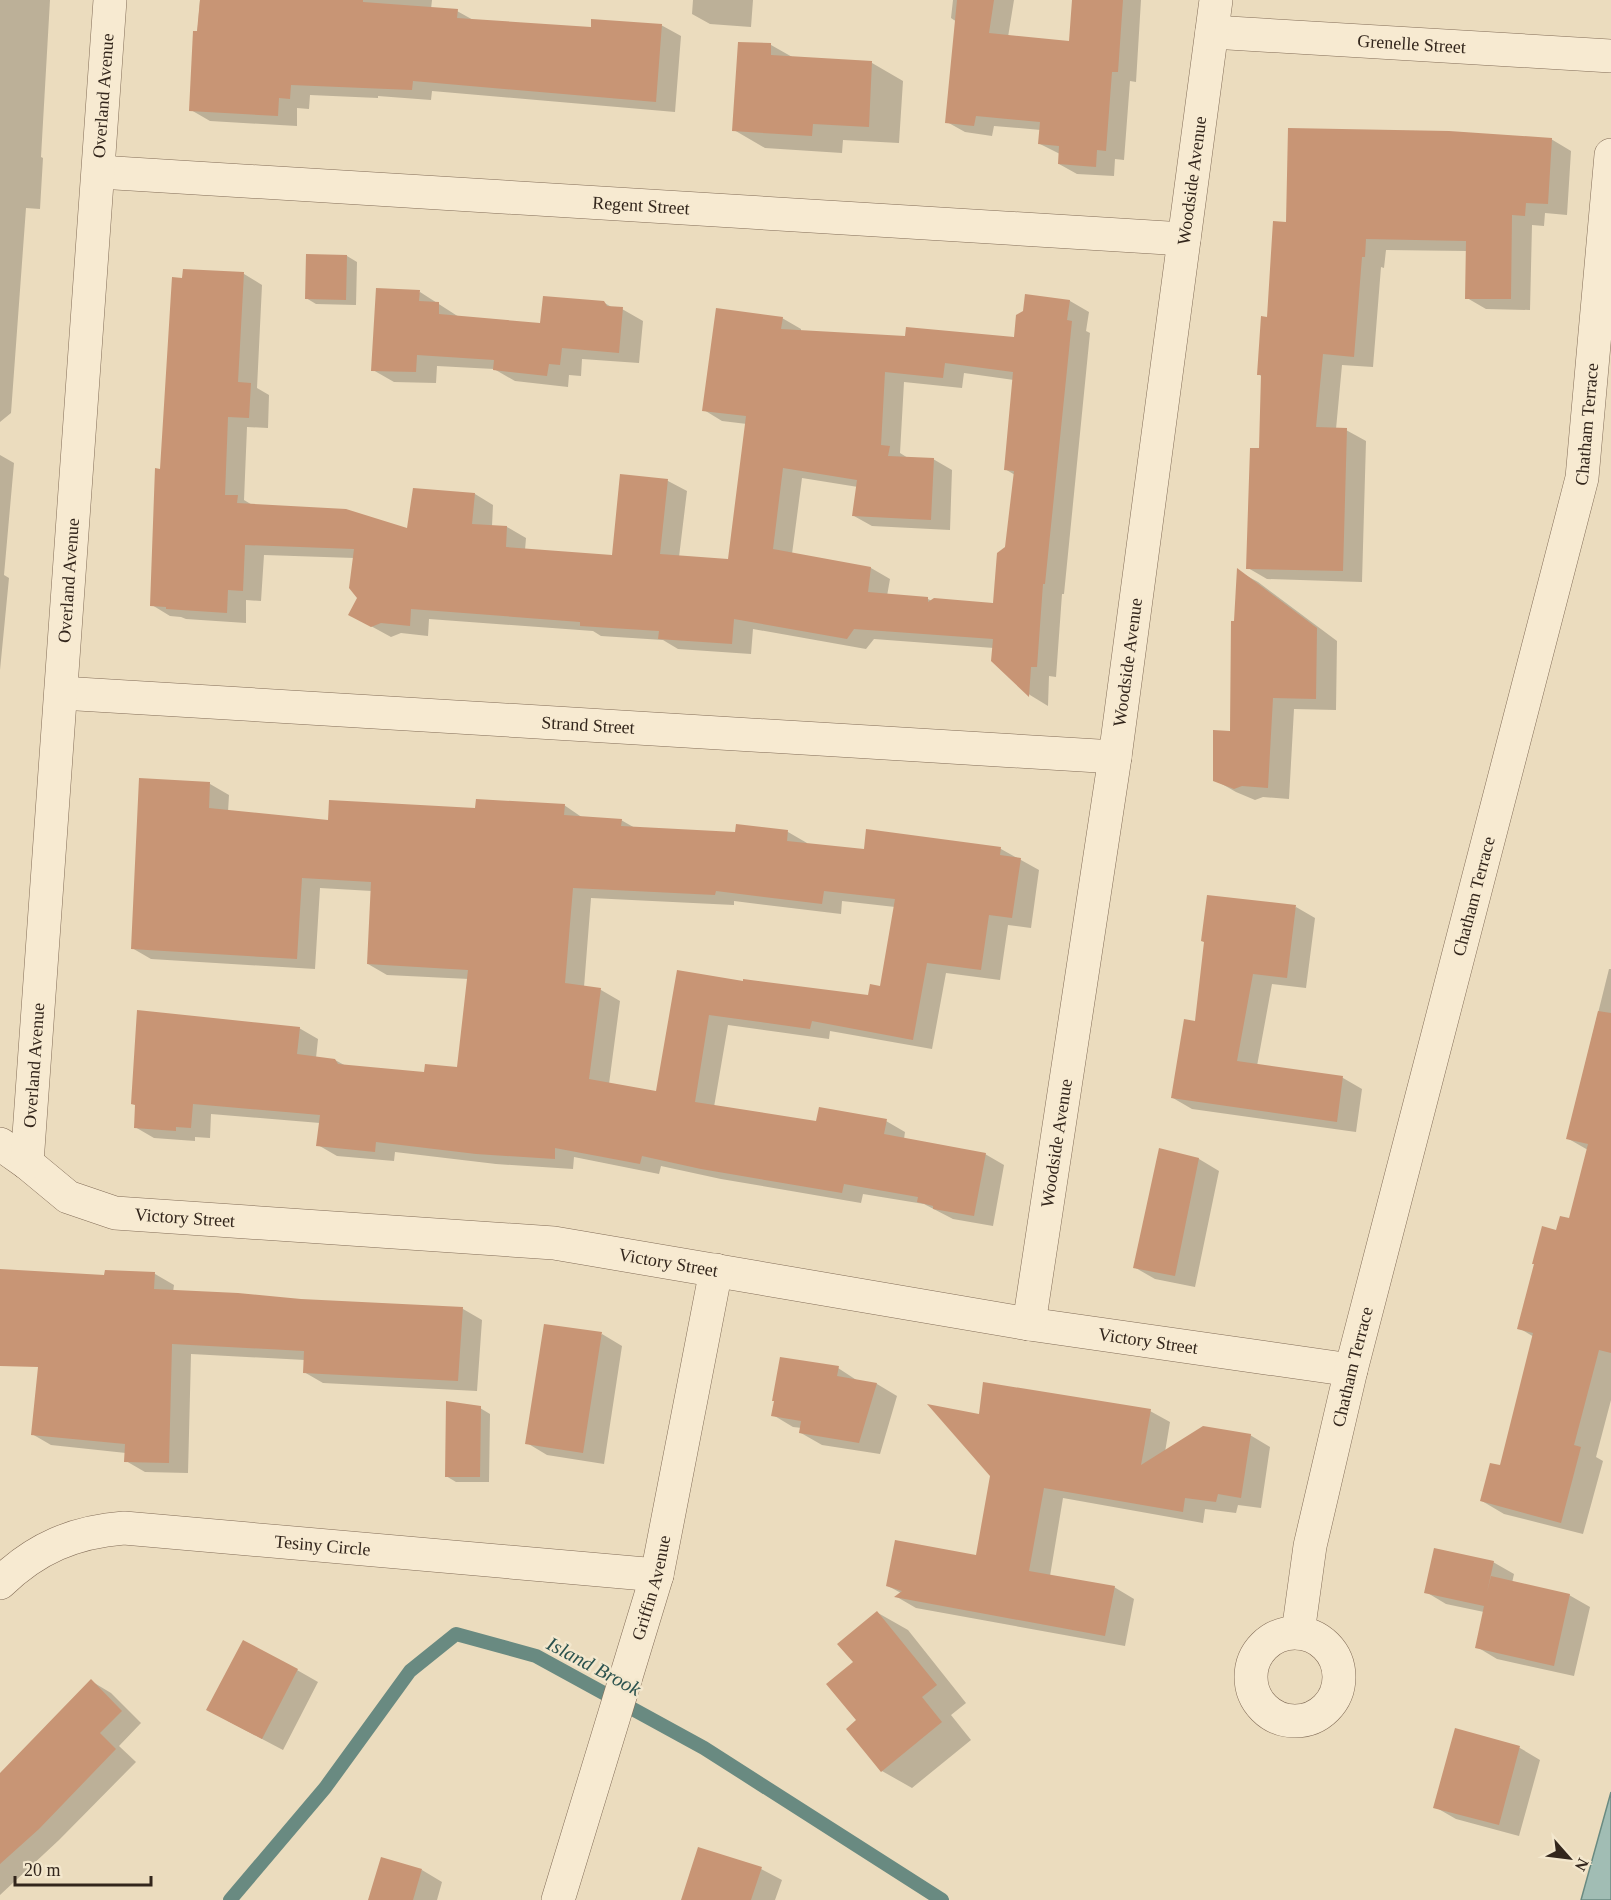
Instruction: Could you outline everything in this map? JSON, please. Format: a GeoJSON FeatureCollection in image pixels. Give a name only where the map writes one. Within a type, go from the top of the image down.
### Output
{"type":"FeatureCollection","features":[{"type":"Feature","properties":{"kind":"street","name":"Overland Avenue"},"geometry":{"type":"LineString","coordinates":[[27,1163],[110,0]]}},
{"type":"Feature","properties":{"kind":"street","name":"Grenelle Street"},"geometry":{"type":"LineString","coordinates":[[1214,16],[1611,56]]}},
{"type":"Feature","properties":{"kind":"street","name":"Woodside Avenue"},"geometry":{"type":"LineString","coordinates":[[1029,1324],[1115,757],[1214,16]]}},
{"type":"Feature","properties":{"kind":"street","name":"Chatham Terrace"},"geometry":{"type":"LineString","coordinates":[[1298,1632],[1310,1546],[1351,1370],[1582,478],[1611,155]]}},
{"type":"Feature","properties":{"kind":"street","name":"Regent Street"},"geometry":{"type":"LineString","coordinates":[[99,172],[1184,239]]}},
{"type":"Feature","properties":{"kind":"street","name":"Strand Street"},"geometry":{"type":"LineString","coordinates":[[61,693],[1115,757]]}},
{"type":"Feature","properties":{"kind":"street","name":"Victory Street"},"geometry":{"type":"LineString","coordinates":[[0,1144],[68,1197],[115,1213],[554,1243],[1029,1324],[1351,1370]]}},
{"type":"Feature","properties":{"kind":"street","name":"Griffin Avenue"},"geometry":{"type":"LineString","coordinates":[[558,1900],[657,1575],[716,1270]]}},
{"type":"Feature","properties":{"kind":"street","name":"Tesiny Circle"},"geometry":{"type":"LineString","coordinates":[[0,1583],[28,1560],[74,1536],[96,1530],[124,1528],[657,1575]]}},
{"type":"Feature","properties":{"kind":"water"},"geometry":{"type":"Polygon","coordinates":[[[1611,1792],[1611,1900],[1581,1900],[1611,1792]]]}},
{"type":"Feature","properties":{"kind":"building"},"geometry":{"type":"Polygon","coordinates":[[[200,0],[363,0],[363,2],[458,9],[457,18],[591,27],[591,19],[662,24],[656,102],[413,81],[412,90],[291,85],[290,99],[279,98],[278,116],[189,111],[193,31],[197,31],[200,0]]]}},
{"type":"Feature","properties":{"kind":"building"},"geometry":{"type":"Polygon","coordinates":[[[957,0],[994,0],[989,33],[1069,41],[1072,0],[1123,0],[1118,72],[1112,72],[1106,151],[1097,150],[1096,167],[1058,164],[1059,146],[1038,144],[1040,122],[976,116],[974,126],[945,123],[957,0]]]}},
{"type":"Feature","properties":{"kind":"building"},"geometry":{"type":"Polygon","coordinates":[[[738,42],[771,43],[771,55],[872,61],[869,127],[813,124],[812,136],[732,131],[738,42]]]}},
{"type":"Feature","properties":{"kind":"building"},"geometry":{"type":"Polygon","coordinates":[[[1288,128],[1449,131],[1552,138],[1548,204],[1526,203],[1525,216],[1512,215],[1511,299],[1465,299],[1466,241],[1366,239],[1365,257],[1362,257],[1354,357],[1323,354],[1316,427],[1347,428],[1343,571],[1246,569],[1250,448],[1259,448],[1261,375],[1257,375],[1261,316],[1267,317],[1273,221],[1286,222],[1288,128]]]}},
{"type":"Feature","properties":{"kind":"building"},"geometry":{"type":"Polygon","coordinates":[[[306,254],[347,255],[346,300],[305,299],[306,254]]]}},
{"type":"Feature","properties":{"kind":"building"},"geometry":{"type":"Polygon","coordinates":[[[183,269],[244,272],[238,382],[251,383],[249,418],[228,417],[225,495],[238,495],[237,503],[346,509],[407,528],[413,488],[475,493],[472,524],[507,526],[506,547],[612,555],[620,474],[668,479],[660,554],[728,559],[746,416],[702,411],[716,308],[783,317],[781,329],[905,336],[906,327],[1014,337],[1016,315],[1023,311],[1025,294],[1070,300],[1067,320],[1072,321],[1045,584],[1043,584],[1037,667],[1031,667],[1029,697],[991,661],[993,639],[854,629],[847,639],[734,619],[732,644],[658,639],[659,631],[580,626],[580,622],[411,609],[410,626],[381,623],[371,627],[348,615],[357,598],[349,588],[354,549],[245,545],[243,591],[228,590],[227,613],[150,606],[155,468],[160,469],[172,277],[182,278],[183,269]],[[945,363],[943,378],[885,372],[881,445],[890,446],[888,456],[934,458],[931,520],[852,516],[857,480],[783,468],[773,549],[871,567],[868,592],[928,597],[928,602],[934,598],[993,603],[997,553],[1005,547],[1014,471],[1004,470],[1013,372],[945,363]]]}},
{"type":"Feature","properties":{"kind":"building"},"geometry":{"type":"Polygon","coordinates":[[[376,288],[420,290],[419,301],[439,302],[439,314],[540,323],[543,296],[604,301],[607,306],[623,307],[619,353],[562,348],[560,365],[549,364],[547,376],[493,370],[494,360],[417,355],[416,372],[371,371],[376,288]]]}},
{"type":"Feature","properties":{"kind":"building"},"geometry":{"type":"Polygon","coordinates":[[[1237,568],[1317,628],[1316,699],[1273,698],[1268,788],[1242,786],[1234,789],[1213,781],[1213,730],[1230,731],[1231,621],[1234,621],[1237,568]]]}},
{"type":"Feature","properties":{"kind":"building"},"geometry":{"type":"Polygon","coordinates":[[[139,778],[210,782],[209,808],[328,820],[329,800],[475,808],[476,799],[565,804],[564,815],[622,819],[621,826],[735,832],[736,824],[788,830],[787,841],[864,849],[866,829],[1001,847],[1000,855],[1021,858],[1012,918],[989,915],[981,970],[927,963],[913,1040],[812,1021],[810,1029],[709,1015],[695,1102],[816,1121],[819,1107],[887,1119],[884,1134],[986,1153],[974,1216],[933,1209],[933,1206],[917,1202],[918,1197],[844,1184],[842,1193],[701,1169],[642,1156],[640,1164],[555,1148],[555,1159],[476,1154],[376,1142],[375,1152],[316,1146],[320,1115],[193,1104],[191,1128],[176,1127],[176,1131],[134,1128],[135,1105],[131,1104],[137,1010],[300,1027],[297,1054],[335,1059],[338,1064],[424,1072],[425,1064],[457,1067],[468,970],[367,964],[371,882],[302,878],[297,959],[131,949],[139,778]],[[573,888],[565,983],[601,988],[589,1079],[656,1091],[677,970],[743,981],[743,979],[868,995],[870,984],[880,986],[895,899],[824,891],[822,904],[716,891],[715,895],[573,888]]]}},
{"type":"Feature","properties":{"kind":"building"},"geometry":{"type":"Polygon","coordinates":[[[1207,895],[1296,905],[1287,978],[1253,974],[1237,1061],[1343,1076],[1337,1122],[1171,1098],[1184,1019],[1195,1021],[1207,895]]]}},
{"type":"Feature","properties":{"kind":"building"},"geometry":{"type":"Polygon","coordinates":[[[1598,1011],[1611,1013],[1611,1353],[1599,1350],[1574,1445],[1581,1447],[1561,1523],[1480,1501],[1490,1463],[1500,1465],[1533,1333],[1517,1329],[1542,1226],[1556,1230],[1560,1216],[1569,1218],[1588,1144],[1566,1139],[1598,1011]]]}},
{"type":"Feature","properties":{"kind":"building"},"geometry":{"type":"Polygon","coordinates":[[[1159,1148],[1199,1158],[1175,1276],[1133,1268],[1159,1148]]]}},
{"type":"Feature","properties":{"kind":"building"},"geometry":{"type":"Polygon","coordinates":[[[0,1269],[104,1275],[105,1270],[155,1272],[154,1289],[463,1307],[458,1381],[303,1373],[304,1351],[172,1344],[169,1463],[124,1462],[125,1444],[31,1435],[38,1367],[0,1366],[0,1269]]]}},
{"type":"Feature","properties":{"kind":"building"},"geometry":{"type":"Polygon","coordinates":[[[544,1324],[602,1332],[583,1453],[525,1444],[544,1324]]]}},
{"type":"Feature","properties":{"kind":"building"},"geometry":{"type":"Polygon","coordinates":[[[780,1357],[839,1366],[837,1376],[877,1383],[859,1443],[799,1433],[801,1421],[771,1416],[780,1357]]]}},
{"type":"Feature","properties":{"kind":"building"},"geometry":{"type":"Polygon","coordinates":[[[983,1382],[1151,1409],[1141,1465],[1203,1426],[1251,1434],[1241,1498],[1218,1494],[1216,1502],[1185,1498],[1183,1512],[1044,1488],[1029,1571],[1115,1586],[1105,1636],[894,1597],[902,1591],[886,1586],[895,1540],[976,1555],[990,1476],[927,1404],[979,1414],[983,1382]]]}},
{"type":"Feature","properties":{"kind":"building"},"geometry":{"type":"Polygon","coordinates":[[[446,1401],[481,1406],[480,1477],[445,1477],[446,1401]]]}},
{"type":"Feature","properties":{"kind":"building"},"geometry":{"type":"Polygon","coordinates":[[[1434,1548],[1494,1561],[1487,1592],[1491,1576],[1570,1594],[1554,1666],[1475,1648],[1484,1606],[1424,1593],[1434,1548]]]}},
{"type":"Feature","properties":{"kind":"building"},"geometry":{"type":"Polygon","coordinates":[[[877,1611],[937,1685],[922,1697],[942,1722],[881,1772],[846,1729],[856,1720],[826,1684],[853,1662],[837,1644],[877,1611]]]}},
{"type":"Feature","properties":{"kind":"building"},"geometry":{"type":"Polygon","coordinates":[[[243,1640],[298,1669],[262,1739],[206,1710],[243,1640]]]}},
{"type":"Feature","properties":{"kind":"building"},"geometry":{"type":"Polygon","coordinates":[[[91,1679],[122,1711],[100,1733],[116,1749],[39,1829],[0,1864],[0,1773],[91,1679]]]}},
{"type":"Feature","properties":{"kind":"building"},"geometry":{"type":"Polygon","coordinates":[[[1455,1728],[1520,1746],[1499,1825],[1433,1808],[1455,1728]]]}},
{"type":"Feature","properties":{"kind":"building"},"geometry":{"type":"Polygon","coordinates":[[[698,1847],[762,1867],[751,1900],[681,1900],[698,1847]]]}},
{"type":"Feature","properties":{"kind":"building"},"geometry":{"type":"Polygon","coordinates":[[[381,1857],[422,1869],[413,1900],[368,1900],[381,1857]]]}},
{"type":"Feature","properties":{"kind":"waterway","name":"Island Brook"},"geometry":{"type":"LineString","coordinates":[[230,1900],[325,1788],[410,1671],[456,1634],[536,1656],[704,1748],[942,1900]]}}]}
